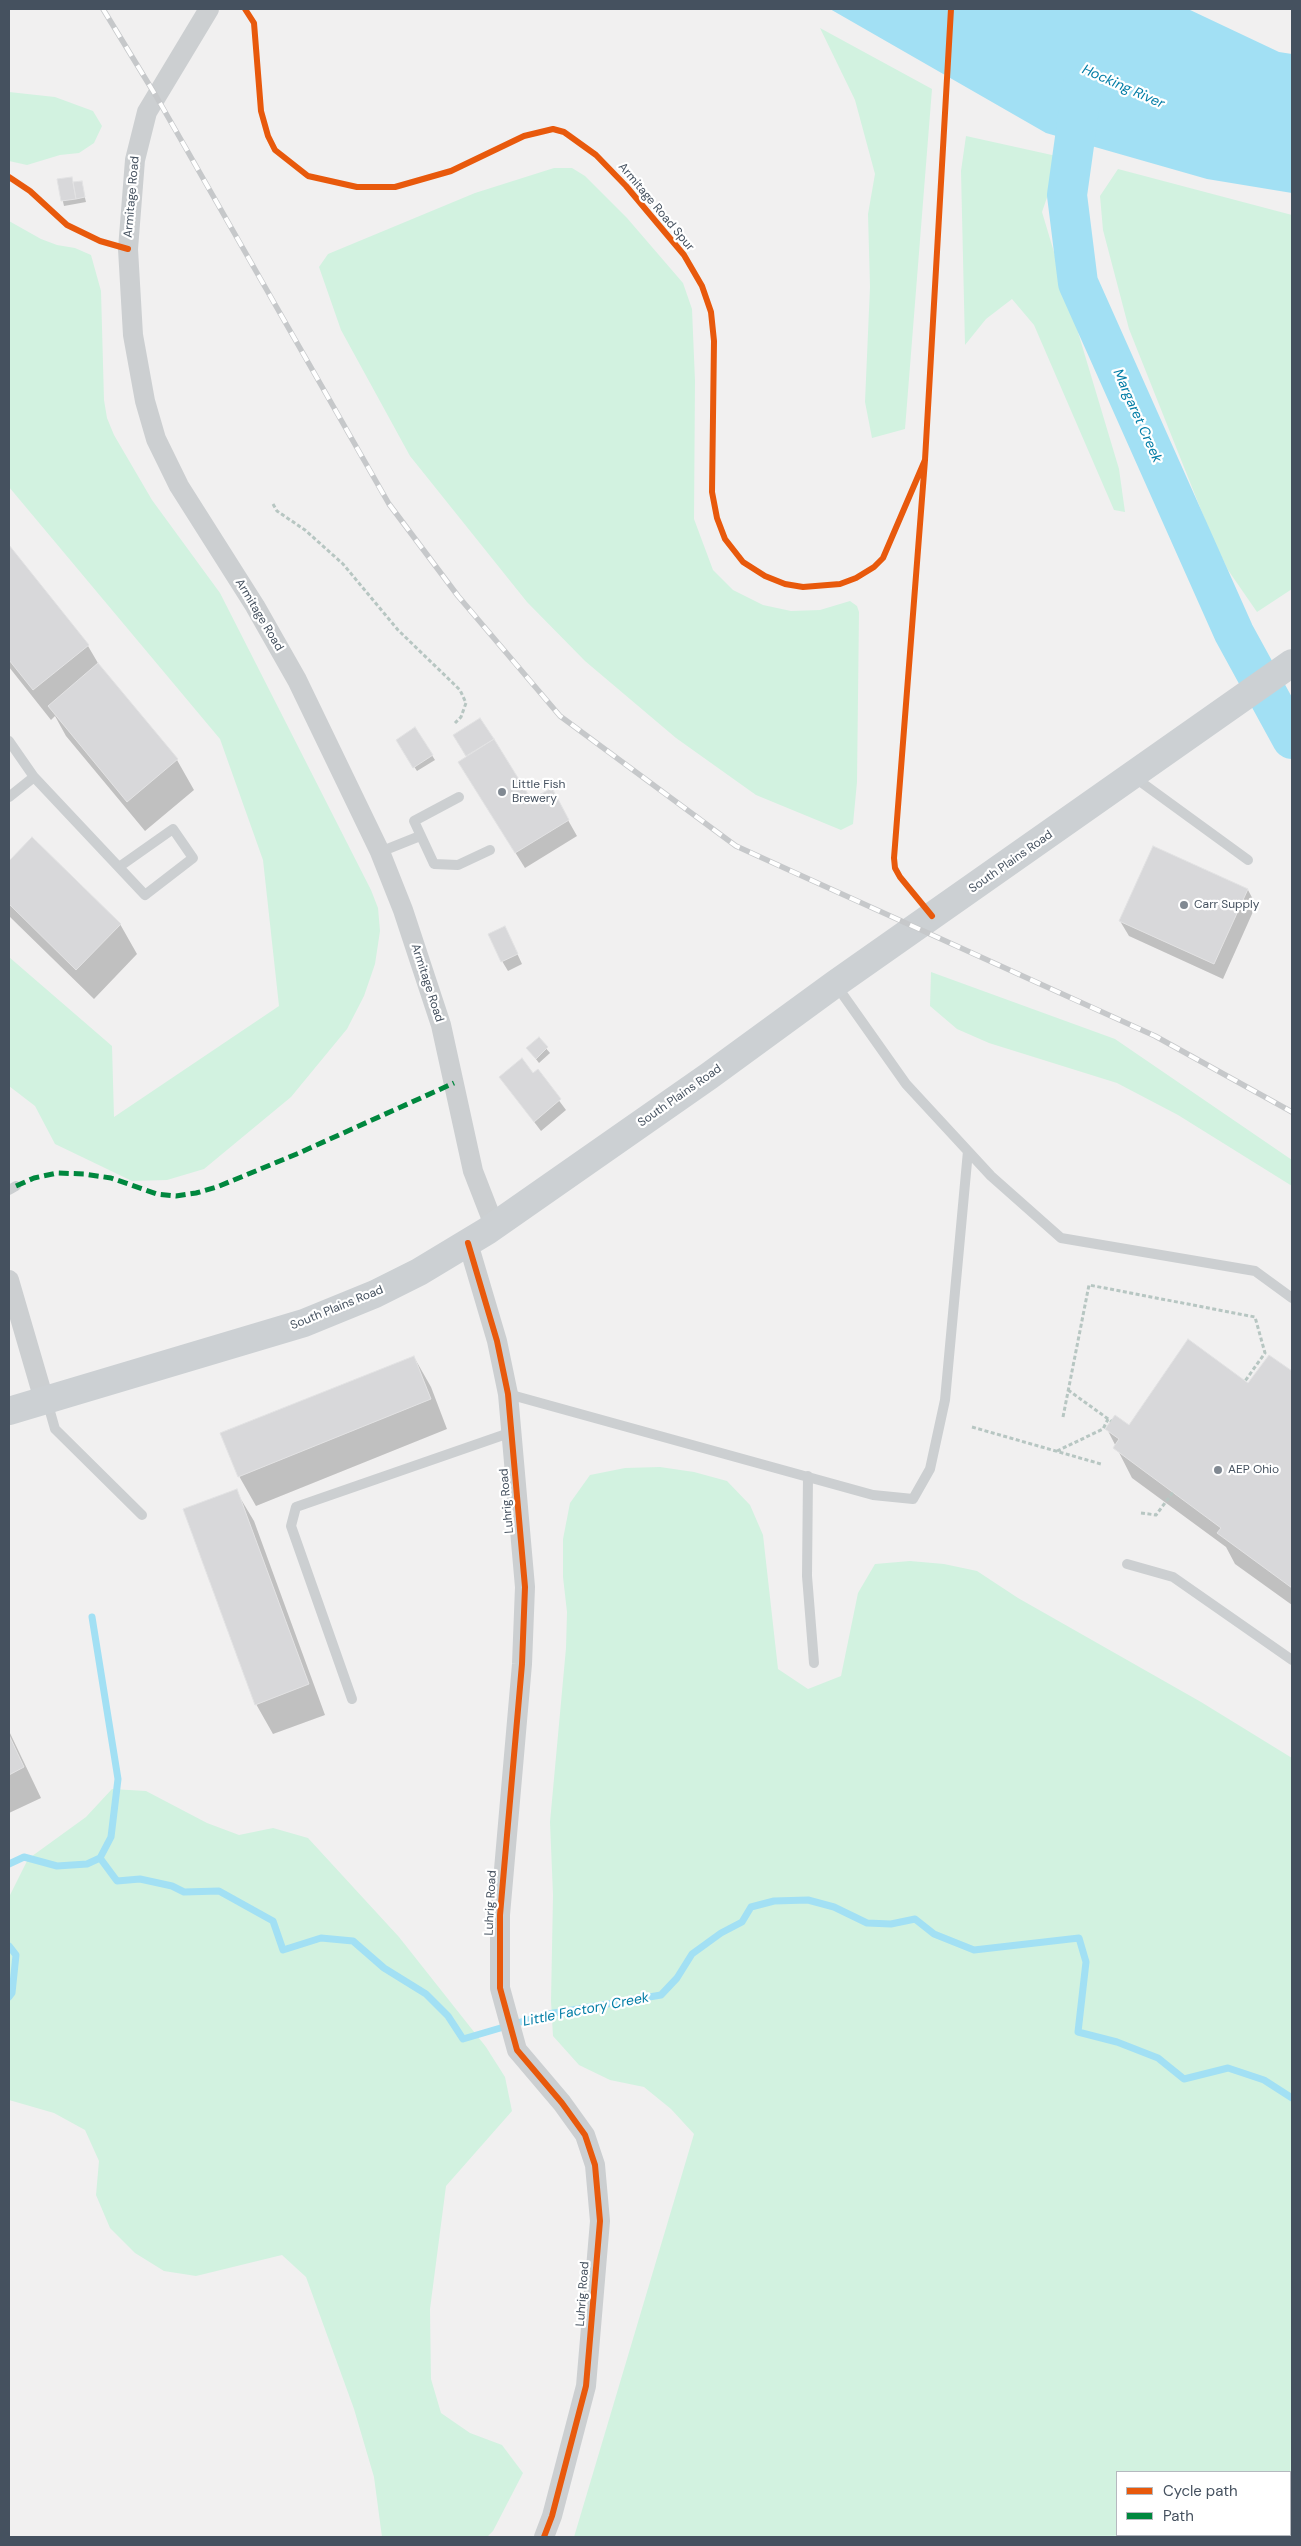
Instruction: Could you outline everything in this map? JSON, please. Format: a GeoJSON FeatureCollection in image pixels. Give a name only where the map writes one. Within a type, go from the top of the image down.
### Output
{"type":"FeatureCollection","features":[{"type":"Feature","properties":{"kind":"main road","name":"South Plains Road"},"geometry":{"type":"LineString","coordinates":[[9,1411],[304,1323],[375,1294],[419,1272],[468,1243],[709,1076],[835,984],[1292,663]]}},
{"type":"Feature","properties":{"kind":"street","name":"Armitage Road"},"geometry":{"type":"LineString","coordinates":[[209,9],[150,108],[138,140],[132,178],[128,249],[130,307],[140,381],[156,439],[179,486],[255,606],[297,680],[380,852],[403,910],[441,1025],[473,1171],[494,1225]]}},
{"type":"Feature","properties":{"kind":"street","name":"Luhrig Road"},"geometry":{"type":"LineString","coordinates":[[468,1243],[497,1341],[508,1394],[525,1587],[522,1664],[500,1915],[500,1988],[517,2050],[562,2103],[585,2135],[595,2165],[600,2221],[586,2386],[552,2516],[544,2537]]}},
{"type":"Feature","properties":{"kind":"street"},"geometry":{"type":"LineString","coordinates":[[9,1280],[45,1399]]}},
{"type":"Feature","properties":{"kind":"lane"},"geometry":{"type":"LineString","coordinates":[[9,740],[34,777],[83,832],[119,867],[144,895],[193,858],[173,829],[119,867]]}},
{"type":"Feature","properties":{"kind":"lane"},"geometry":{"type":"LineString","coordinates":[[1133,776],[1248,860]]}},
{"type":"Feature","properties":{"kind":"lane"},"geometry":{"type":"LineString","coordinates":[[9,797],[34,777]]}},
{"type":"Feature","properties":{"kind":"lane"},"geometry":{"type":"LineString","coordinates":[[458,797],[414,821],[434,864],[458,865],[490,850]]}},
{"type":"Feature","properties":{"kind":"lane"},"geometry":{"type":"LineString","coordinates":[[380,852],[420,836]]}},
{"type":"Feature","properties":{"kind":"lane"},"geometry":{"type":"LineString","coordinates":[[835,984],[906,1084],[991,1176],[1061,1238],[1255,1271],[1292,1298]]}},
{"type":"Feature","properties":{"kind":"lane"},"geometry":{"type":"LineString","coordinates":[[508,1394],[873,1494],[913,1499],[930,1469],[944,1400],[968,1151]]}},
{"type":"Feature","properties":{"kind":"lane"},"geometry":{"type":"LineString","coordinates":[[45,1399],[55,1429],[142,1514]]}},
{"type":"Feature","properties":{"kind":"lane"},"geometry":{"type":"LineString","coordinates":[[352,1699],[291,1526],[296,1507],[512,1432]]}},
{"type":"Feature","properties":{"kind":"lane"},"geometry":{"type":"LineString","coordinates":[[808,1476],[807,1576],[814,1664]]}},
{"type":"Feature","properties":{"kind":"lane"},"geometry":{"type":"LineString","coordinates":[[1127,1564],[1173,1577],[1292,1660]]}},
{"type":"Feature","properties":{"kind":"path"},"geometry":{"type":"LineString","coordinates":[[273,504],[277,511],[305,530],[343,564],[398,630],[460,690],[466,703],[461,717],[455,723]]}},
{"type":"Feature","properties":{"kind":"path"},"geometry":{"type":"LineString","coordinates":[[1063,1417],[1089,1286],[1255,1317],[1266,1353],[1245,1381]]}},
{"type":"Feature","properties":{"kind":"path"},"geometry":{"type":"LineString","coordinates":[[1057,1451],[1103,1429],[1110,1420],[1068,1390]]}},
{"type":"Feature","properties":{"kind":"path"},"geometry":{"type":"LineString","coordinates":[[972,1427],[1101,1464]]}},
{"type":"Feature","properties":{"kind":"path"},"geometry":{"type":"LineString","coordinates":[[1141,1512],[1156,1515],[1173,1492]]}},
{"type":"Feature","properties":{"kind":"green space"},"geometry":{"type":"Polygon","coordinates":[[[820,28],[932,89],[905,429],[872,438],[865,402],[870,287],[868,214],[875,174],[855,100],[820,28]]]}},
{"type":"Feature","properties":{"kind":"green space"},"geometry":{"type":"Polygon","coordinates":[[[9,92],[55,97],[93,111],[102,126],[94,143],[79,153],[60,155],[27,165],[9,161],[9,92]]]}},
{"type":"Feature","properties":{"kind":"green space"},"geometry":{"type":"Polygon","coordinates":[[[966,136],[1061,157],[1042,212],[1119,469],[1125,512],[1114,510],[1034,325],[1012,299],[986,319],[965,345],[961,171],[966,136]]]}},
{"type":"Feature","properties":{"kind":"green space"},"geometry":{"type":"Polygon","coordinates":[[[554,168],[572,168],[585,176],[627,218],[683,283],[692,309],[695,381],[694,519],[713,570],[733,590],[763,605],[791,611],[820,610],[850,601],[857,606],[859,612],[857,782],[853,824],[841,830],[756,795],[676,738],[585,661],[527,602],[410,456],[341,330],[319,267],[328,254],[475,193],[554,168]]]}},
{"type":"Feature","properties":{"kind":"green space"},"geometry":{"type":"Polygon","coordinates":[[[1118,169],[1292,215],[1292,589],[1257,612],[1228,570],[1211,535],[1129,329],[1103,230],[1100,196],[1118,169]]]}},
{"type":"Feature","properties":{"kind":"green space"},"geometry":{"type":"Polygon","coordinates":[[[9,221],[41,239],[57,245],[75,248],[91,255],[101,291],[104,400],[107,418],[114,435],[152,500],[220,593],[371,890],[378,908],[380,931],[375,964],[364,996],[347,1029],[291,1097],[204,1169],[167,1180],[132,1181],[55,1144],[35,1106],[9,1086],[9,957],[112,1046],[114,1117],[279,1006],[263,860],[220,739],[9,487],[9,221]]]}},
{"type":"Feature","properties":{"kind":"green space"},"geometry":{"type":"Polygon","coordinates":[[[931,972],[1115,1039],[1292,1160],[1292,1186],[1178,1115],[1117,1083],[989,1043],[957,1029],[930,1006],[931,972]]]}},
{"type":"Feature","properties":{"kind":"green space"},"geometry":{"type":"Polygon","coordinates":[[[660,1467],[694,1472],[727,1481],[750,1505],[763,1535],[778,1669],[808,1689],[841,1676],[858,1593],[875,1564],[910,1561],[944,1564],[977,1571],[1018,1598],[1201,1702],[1292,1758],[1292,2537],[574,2537],[694,2134],[671,2109],[644,2087],[610,2080],[579,2065],[553,2036],[551,2001],[553,1895],[550,1822],[566,1648],[567,1612],[563,1577],[563,1539],[570,1503],[590,1475],[625,1468],[660,1467]]]}},
{"type":"Feature","properties":{"kind":"green space"},"geometry":{"type":"Polygon","coordinates":[[[112,1789],[146,1791],[207,1823],[239,1835],[273,1828],[308,1838],[399,1937],[486,2047],[505,2077],[512,2111],[446,2186],[430,2309],[431,2379],[441,2413],[470,2433],[502,2445],[523,2473],[493,2531],[487,2537],[382,2537],[374,2477],[354,2409],[306,2277],[282,2255],[196,2276],[164,2271],[135,2253],[110,2228],[96,2195],[99,2161],[85,2130],[54,2113],[9,2100],[9,1897],[28,1859],[86,1817],[112,1789]]]}},
{"type":"Feature","properties":{"kind":"water","name":"Hocking River"},"geometry":{"type":"Polygon","coordinates":[[[830,9],[1188,9],[1279,52],[1292,54],[1292,193],[1207,179],[1046,133],[830,9]]]}},
{"type":"Feature","properties":{"kind":"building"},"geometry":{"type":"Polygon","coordinates":[[[72,177],[76,199],[61,201],[57,179],[72,177]]]}},
{"type":"Feature","properties":{"kind":"building"},"geometry":{"type":"Polygon","coordinates":[[[82,181],[85,197],[76,199],[73,182],[82,181]]]}},
{"type":"Feature","properties":{"kind":"building"},"geometry":{"type":"Polygon","coordinates":[[[9,545],[89,645],[33,690],[9,660],[9,545]]]}},
{"type":"Feature","properties":{"kind":"building"},"geometry":{"type":"Polygon","coordinates":[[[98,663],[178,759],[127,802],[48,706],[98,663]]]}},
{"type":"Feature","properties":{"kind":"building"},"geometry":{"type":"Polygon","coordinates":[[[480,718],[494,739],[466,756],[453,735],[480,718]]]}},
{"type":"Feature","properties":{"kind":"building"},"geometry":{"type":"Polygon","coordinates":[[[415,727],[433,755],[413,768],[396,740],[415,727]]]}},
{"type":"Feature","properties":{"kind":"building","name":"Little Fish Brewery"},"geometry":{"type":"Polygon","coordinates":[[[494,739],[531,799],[552,788],[569,820],[515,853],[458,762],[494,739]]]}},
{"type":"Feature","properties":{"kind":"building"},"geometry":{"type":"Polygon","coordinates":[[[32,837],[121,924],[76,970],[9,904],[9,861],[32,837]]]}},
{"type":"Feature","properties":{"kind":"building","name":"Carr Supply"},"geometry":{"type":"Polygon","coordinates":[[[1153,846],[1248,889],[1214,964],[1119,921],[1153,846]]]}},
{"type":"Feature","properties":{"kind":"building"},"geometry":{"type":"Polygon","coordinates":[[[505,926],[518,954],[501,962],[488,934],[505,926]]]}},
{"type":"Feature","properties":{"kind":"building"},"geometry":{"type":"Polygon","coordinates":[[[539,1037],[548,1047],[536,1059],[526,1048],[539,1037]]]}},
{"type":"Feature","properties":{"kind":"building"},"geometry":{"type":"Polygon","coordinates":[[[522,1058],[533,1073],[538,1069],[561,1099],[534,1122],[499,1077],[522,1058]]]}},
{"type":"Feature","properties":{"kind":"building","name":"AEP Ohio"},"geometry":{"type":"Polygon","coordinates":[[[1188,1339],[1248,1383],[1269,1355],[1292,1371],[1292,1588],[1217,1533],[1221,1528],[1113,1448],[1119,1439],[1105,1429],[1115,1415],[1129,1425],[1188,1339]]]}},
{"type":"Feature","properties":{"kind":"building"},"geometry":{"type":"Polygon","coordinates":[[[414,1356],[431,1399],[238,1477],[220,1433],[414,1356]]]}},
{"type":"Feature","properties":{"kind":"building"},"geometry":{"type":"Polygon","coordinates":[[[237,1489],[309,1684],[255,1705],[183,1509],[237,1489]]]}},
{"type":"Feature","properties":{"kind":"building"},"geometry":{"type":"Polygon","coordinates":[[[9,1735],[24,1767],[9,1775],[9,1735]]]}},
{"type":"Feature","properties":{"kind":"waterway","name":"Margaret Creek"},"geometry":{"type":"LineString","coordinates":[[1082,88],[1067,195],[1078,283],[1234,633],[1292,739]]}},
{"type":"Feature","properties":{"kind":"waterway"},"geometry":{"type":"LineString","coordinates":[[92,1617],[118,1779],[111,1837],[100,1858]]}},
{"type":"Feature","properties":{"kind":"waterway","name":"Little Factory Creek"},"geometry":{"type":"LineString","coordinates":[[9,1864],[24,1857],[57,1866],[87,1864],[100,1858],[117,1881],[140,1879],[172,1886],[184,1892],[219,1891],[273,1921],[283,1950],[321,1938],[353,1941],[384,1968],[426,1994],[448,2016],[463,2039],[548,2014],[661,1995],[677,1978],[692,1954],[721,1933],[742,1922],[751,1907],[774,1901],[808,1900],[834,1907],[867,1923],[891,1924],[915,1919],[934,1934],[974,1950],[1079,1938],[1086,1962],[1078,2032],[1117,2042],[1158,2058],[1184,2079],[1228,2068],[1264,2080],[1292,2098]]}},
{"type":"Feature","properties":{"kind":"waterway","name":"Little Factory Creek"},"geometry":{"type":"LineString","coordinates":[[9,1946],[16,1955],[12,1993],[9,1997]]}},
{"type":"Feature","properties":{"kind":"railway"},"geometry":{"type":"LineString","coordinates":[[103,9],[156,96],[389,504],[458,596],[560,716],[736,846],[1155,1036],[1292,1112]]}},
{"type":"Feature","properties":{"kind":"marked path"},"geometry":{"type":"LineString","coordinates":[[16,1186],[34,1178],[57,1173],[84,1174],[111,1178],[157,1194],[176,1196],[196,1193],[217,1187],[299,1153],[454,1083]]}},
{"type":"Feature","properties":{"kind":"cycle path","name":"Armitage Road Spur"},"geometry":{"type":"LineString","coordinates":[[245,9],[254,23],[261,111],[268,136],[275,150],[308,176],[357,187],[395,187],[451,171],[524,136],[553,129],[564,132],[596,155],[626,186],[684,255],[702,286],[711,312],[714,341],[712,492],[717,518],[725,539],[743,562],[765,576],[785,584],[803,587],[840,584],[856,578],[874,567],[883,558],[925,460]]}},
{"type":"Feature","properties":{"kind":"cycle path"},"geometry":{"type":"LineString","coordinates":[[932,916],[900,877],[895,868],[894,858],[925,460],[951,9]]}},
{"type":"Feature","properties":{"kind":"cycle path"},"geometry":{"type":"LineString","coordinates":[[9,177],[30,191],[67,225],[100,241],[128,249]]}},
{"type":"Feature","properties":{"kind":"cycle path"},"geometry":{"type":"LineString","coordinates":[[468,1243],[497,1341],[508,1394],[525,1587],[522,1664],[500,1915],[500,1988],[517,2050],[562,2103],[585,2135],[595,2165],[600,2221],[586,2386],[552,2516],[544,2537]]}},
{"type":"Feature","properties":{"kind":"place","name":"Little Fish Brewery"},"geometry":{"type":"Point","coordinates":[502,792]}},
{"type":"Feature","properties":{"kind":"place","name":"Carr Supply"},"geometry":{"type":"Point","coordinates":[1184,905]}},
{"type":"Feature","properties":{"kind":"place","name":"AEP Ohio"},"geometry":{"type":"Point","coordinates":[1218,1470]}}]}
